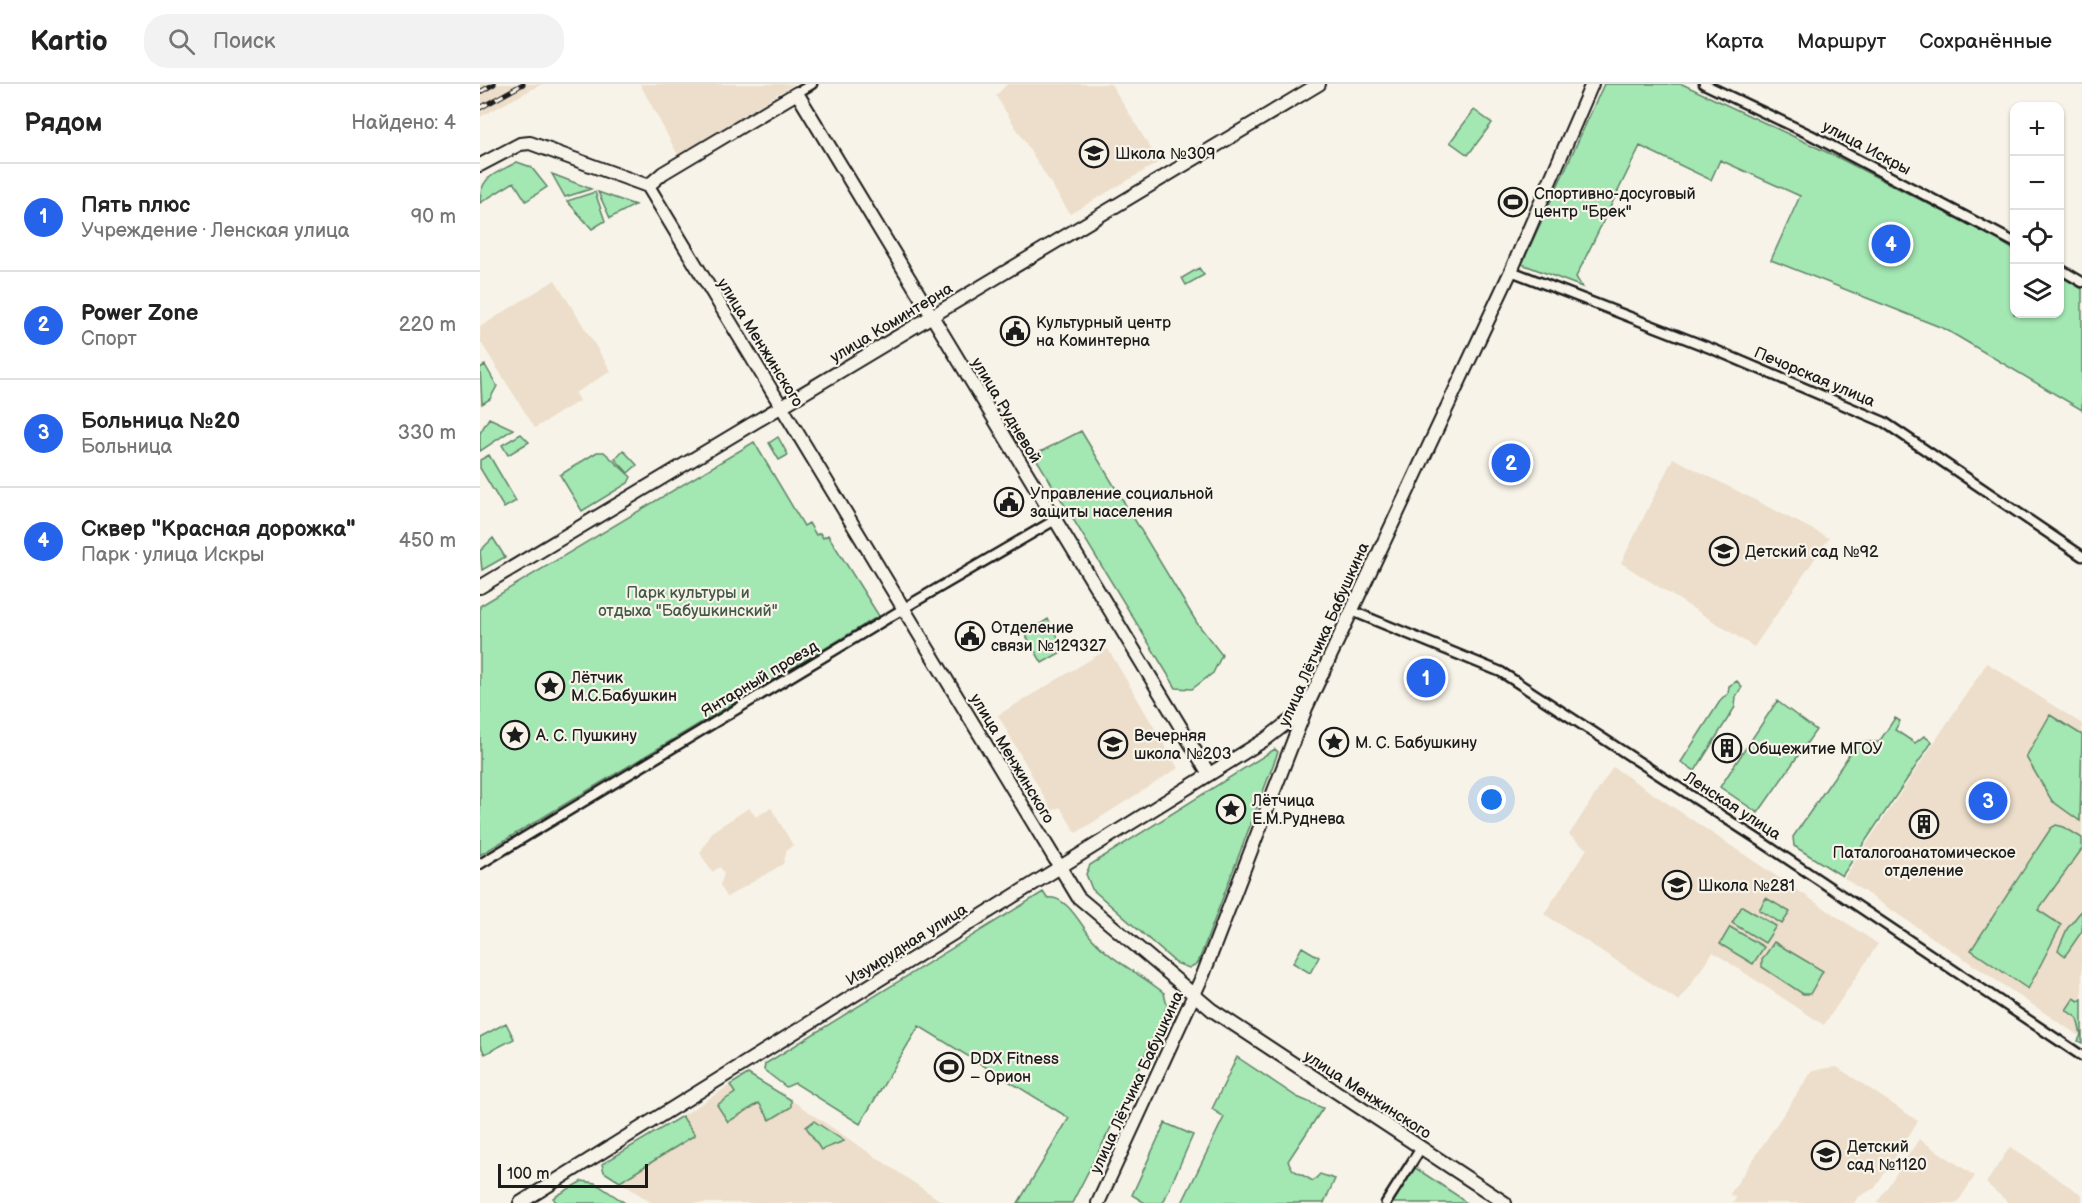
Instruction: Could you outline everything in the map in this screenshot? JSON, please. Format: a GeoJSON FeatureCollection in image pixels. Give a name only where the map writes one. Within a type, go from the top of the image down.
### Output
{"type":"FeatureCollection","features":[{"type":"Feature","properties":{"kind":"street"},"geometry":{"type":"LineString","coordinates":[[480,165],[520,144],[530,144],[648,186],[663,173],[812,84]]}},
{"type":"Feature","properties":{"kind":"street","name":"улица Коминтерна"},"geometry":{"type":"LineString","coordinates":[[480,587],[1318,84]]}},
{"type":"Feature","properties":{"kind":"street","name":"улица Лётчика Бабушкина"},"geometry":{"type":"LineString","coordinates":[[1098,1203],[1194,996],[1306,708],[1511,271],[1592,84]]}},
{"type":"Feature","properties":{"kind":"street","name":"улица Искры"},"geometry":{"type":"LineString","coordinates":[[1704,84],[1811,135],[2010,240]]}},
{"type":"Feature","properties":{"kind":"street","name":"улица Рудневой"},"geometry":{"type":"LineString","coordinates":[[797,93],[1209,774]]}},
{"type":"Feature","properties":{"kind":"street","name":"улица Менжинского"},"geometry":{"type":"LineString","coordinates":[[648,186],[1078,897],[1194,996],[1245,1033],[1505,1203]]}},
{"type":"Feature","properties":{"kind":"street","name":"Печорская улица"},"geometry":{"type":"LineString","coordinates":[[1511,271],[1715,350],[1884,422],[2082,556]]}},
{"type":"Feature","properties":{"kind":"street"},"geometry":{"type":"LineString","coordinates":[[2064,271],[2082,282]]}},
{"type":"Feature","properties":{"kind":"street","name":"Янтарный проезд"},"geometry":{"type":"LineString","coordinates":[[480,864],[1055,520]]}},
{"type":"Feature","properties":{"kind":"street","name":"Ленская улица"},"geometry":{"type":"LineString","coordinates":[[1352,611],[1501,672],[1754,837],[2082,1056]]}},
{"type":"Feature","properties":{"kind":"street","name":"Изумрудная улица"},"geometry":{"type":"LineString","coordinates":[[520,1203],[1266,739],[1306,708]]}},
{"type":"Feature","properties":{"kind":"street"},"geometry":{"type":"LineString","coordinates":[[1386,1203],[1421,1148]]}},
{"type":"Feature","properties":{"kind":"shaded area"},"geometry":{"type":"Polygon","coordinates":[[[480,84],[542,84],[480,117],[480,84]]]}},
{"type":"Feature","properties":{"kind":"shaded area"},"geometry":{"type":"Polygon","coordinates":[[[640,84],[794,84],[678,155],[640,84]]]}},
{"type":"Feature","properties":{"kind":"shaded area","name":"Школа №309"},"geometry":{"type":"Polygon","coordinates":[[[1007,84],[1111,84],[1159,162],[1070,214],[996,96],[1007,84]]]}},
{"type":"Feature","properties":{"kind":"shaded area"},"geometry":{"type":"Polygon","coordinates":[[[555,280],[611,371],[575,393],[579,401],[535,428],[480,341],[480,327],[555,280]]]}},
{"type":"Feature","properties":{"kind":"shaded area","name":"Детский сад №92"},"geometry":{"type":"Polygon","coordinates":[[[1673,458],[1829,538],[1754,647],[1621,563],[1673,458]]]}},
{"type":"Feature","properties":{"kind":"shaded area"},"geometry":{"type":"Polygon","coordinates":[[[1108,649],[1178,768],[1076,833],[1060,807],[1052,811],[998,715],[1108,649]]]}},
{"type":"Feature","properties":{"kind":"shaded area"},"geometry":{"type":"Polygon","coordinates":[[[1987,663],[2082,724],[2082,1038],[1844,878],[1987,663]]]}},
{"type":"Feature","properties":{"kind":"shaded area","name":"Школа №281"},"geometry":{"type":"Polygon","coordinates":[[[1613,767],[1878,944],[1824,1025],[1713,952],[1679,1001],[1544,914],[1587,849],[1569,835],[1613,767]]]}},
{"type":"Feature","properties":{"kind":"shaded area"},"geometry":{"type":"Polygon","coordinates":[[[749,808],[756,817],[771,808],[793,845],[787,850],[783,864],[727,897],[720,885],[724,874],[720,867],[712,872],[700,853],[713,831],[749,808]]]}},
{"type":"Feature","properties":{"kind":"shaded area","name":"Детский сад №1120"},"geometry":{"type":"Polygon","coordinates":[[[1837,1067],[1918,1121],[1875,1188],[1858,1197],[1854,1203],[1733,1203],[1736,1198],[1730,1194],[1813,1070],[1837,1067]]]}},
{"type":"Feature","properties":{"kind":"shaded area"},"geometry":{"type":"Polygon","coordinates":[[[730,1085],[735,1093],[760,1103],[770,1120],[792,1105],[791,1100],[944,1203],[652,1203],[620,1182],[694,1136],[682,1116],[730,1085]]]}},
{"type":"Feature","properties":{"kind":"shaded area"},"geometry":{"type":"Polygon","coordinates":[[[1919,1139],[1975,1176],[1957,1203],[1877,1203],[1919,1139]]]}},
{"type":"Feature","properties":{"kind":"shaded area"},"geometry":{"type":"Polygon","coordinates":[[[2010,1147],[2082,1195],[2082,1203],[2009,1203],[1986,1183],[2010,1147]]]}},
{"type":"Feature","properties":{"kind":"green space"},"geometry":{"type":"Polygon","coordinates":[[[1604,84],[1682,84],[1837,157],[2010,248],[2010,318],[2064,318],[2064,278],[2082,289],[2082,410],[1945,329],[1771,260],[1800,196],[1720,160],[1711,180],[1640,146],[1576,277],[1582,287],[1522,264],[1604,84]]]}},
{"type":"Feature","properties":{"kind":"green space"},"geometry":{"type":"Polygon","coordinates":[[[1474,110],[1492,123],[1468,155],[1450,142],[1474,110]]]}},
{"type":"Feature","properties":{"kind":"green space"},"geometry":{"type":"Polygon","coordinates":[[[517,162],[531,167],[547,187],[526,201],[514,182],[480,203],[486,181],[517,162]]]}},
{"type":"Feature","properties":{"kind":"green space"},"geometry":{"type":"Polygon","coordinates":[[[552,174],[591,189],[565,197],[552,174]]]}},
{"type":"Feature","properties":{"kind":"green space"},"geometry":{"type":"Polygon","coordinates":[[[595,192],[605,221],[592,229],[567,201],[595,192]]]}},
{"type":"Feature","properties":{"kind":"green space"},"geometry":{"type":"Polygon","coordinates":[[[598,192],[635,205],[610,218],[598,192]]]}},
{"type":"Feature","properties":{"kind":"green space"},"geometry":{"type":"Polygon","coordinates":[[[1199,268],[1204,275],[1186,285],[1182,278],[1199,268]]]}},
{"type":"Feature","properties":{"kind":"green space"},"geometry":{"type":"Polygon","coordinates":[[[485,365],[497,386],[490,399],[482,404],[480,368],[485,365]]]}},
{"type":"Feature","properties":{"kind":"green space"},"geometry":{"type":"Polygon","coordinates":[[[489,418],[513,429],[480,451],[480,433],[489,418]]]}},
{"type":"Feature","properties":{"kind":"green space"},"geometry":{"type":"Polygon","coordinates":[[[1081,431],[1197,623],[1222,655],[1213,673],[1192,689],[1176,688],[1034,455],[1081,431]]]}},
{"type":"Feature","properties":{"kind":"green space"},"geometry":{"type":"Polygon","coordinates":[[[521,434],[529,442],[508,455],[502,445],[521,434]]]}},
{"type":"Feature","properties":{"kind":"green space"},"geometry":{"type":"Polygon","coordinates":[[[778,437],[788,455],[779,460],[769,443],[778,437]]]}},
{"type":"Feature","properties":{"kind":"green space","name":"Парк культуры и отдыха \"Бабушкинский\""},"geometry":{"type":"Polygon","coordinates":[[[754,442],[804,526],[809,523],[816,535],[820,533],[823,538],[828,535],[879,616],[480,855],[480,606],[754,442]]]}},
{"type":"Feature","properties":{"kind":"green space"},"geometry":{"type":"Polygon","coordinates":[[[623,450],[637,465],[628,473],[615,459],[623,450]]]}},
{"type":"Feature","properties":{"kind":"green space"},"geometry":{"type":"Polygon","coordinates":[[[597,452],[604,452],[631,477],[628,483],[582,511],[560,475],[597,452]]]}},
{"type":"Feature","properties":{"kind":"green space"},"geometry":{"type":"Polygon","coordinates":[[[489,455],[516,501],[504,508],[480,468],[480,460],[489,455]]]}},
{"type":"Feature","properties":{"kind":"green space"},"geometry":{"type":"Polygon","coordinates":[[[493,538],[505,557],[482,570],[480,551],[493,538]]]}},
{"type":"Feature","properties":{"kind":"green space"},"geometry":{"type":"Polygon","coordinates":[[[1048,619],[1065,650],[1042,663],[1025,634],[1048,619]]]}},
{"type":"Feature","properties":{"kind":"green space"},"geometry":{"type":"Polygon","coordinates":[[[1737,681],[1742,687],[1736,696],[1735,707],[1695,771],[1681,762],[1722,698],[1728,694],[1729,686],[1737,681]]]}},
{"type":"Feature","properties":{"kind":"green space"},"geometry":{"type":"Polygon","coordinates":[[[1777,701],[1816,730],[1758,813],[1720,787],[1777,701]]]}},
{"type":"Feature","properties":{"kind":"green space"},"geometry":{"type":"Polygon","coordinates":[[[2050,715],[2082,735],[2080,821],[2052,801],[2026,757],[2050,715]]]}},
{"type":"Feature","properties":{"kind":"green space"},"geometry":{"type":"Polygon","coordinates":[[[1895,718],[1900,721],[1895,730],[1915,743],[1924,736],[1932,742],[1842,876],[1794,846],[1793,837],[1858,742],[1879,742],[1895,718]]]}},
{"type":"Feature","properties":{"kind":"green space"},"geometry":{"type":"Polygon","coordinates":[[[1275,749],[1278,752],[1198,963],[1189,968],[1176,963],[1092,889],[1086,874],[1090,865],[1275,749]]]}},
{"type":"Feature","properties":{"kind":"green space"},"geometry":{"type":"Polygon","coordinates":[[[2056,825],[2082,838],[2082,849],[2038,910],[2061,925],[2028,989],[1971,950],[2051,828],[2056,825]]]}},
{"type":"Feature","properties":{"kind":"green space"},"geometry":{"type":"Polygon","coordinates":[[[1043,892],[1047,898],[1054,898],[1067,905],[1098,945],[1164,993],[1167,1006],[1122,1106],[1072,1203],[1018,1203],[1069,1118],[919,1026],[860,1124],[795,1083],[786,1087],[764,1070],[765,1064],[1043,892]]]}},
{"type":"Feature","properties":{"kind":"green space"},"geometry":{"type":"Polygon","coordinates":[[[1766,898],[1790,912],[1782,924],[1759,910],[1766,898]]]}},
{"type":"Feature","properties":{"kind":"green space"},"geometry":{"type":"Polygon","coordinates":[[[1742,906],[1776,926],[1765,943],[1732,923],[1742,906]]]}},
{"type":"Feature","properties":{"kind":"green space"},"geometry":{"type":"Polygon","coordinates":[[[2082,910],[2082,931],[2065,956],[2058,950],[2067,929],[2082,910]]]}},
{"type":"Feature","properties":{"kind":"green space"},"geometry":{"type":"Polygon","coordinates":[[[1730,927],[1764,947],[1753,964],[1720,944],[1730,927]]]}},
{"type":"Feature","properties":{"kind":"green space"},"geometry":{"type":"Polygon","coordinates":[[[1774,942],[1823,971],[1810,994],[1803,994],[1762,967],[1762,960],[1774,942]]]}},
{"type":"Feature","properties":{"kind":"green space"},"geometry":{"type":"Polygon","coordinates":[[[1302,947],[1319,957],[1310,973],[1293,963],[1302,947]]]}},
{"type":"Feature","properties":{"kind":"green space"},"geometry":{"type":"Polygon","coordinates":[[[2074,998],[2079,1001],[2082,999],[2082,1043],[2078,1041],[2081,1035],[2077,1018],[2066,1010],[2074,998]]]}},
{"type":"Feature","properties":{"kind":"green space"},"geometry":{"type":"Polygon","coordinates":[[[506,1023],[514,1039],[485,1054],[480,1045],[480,1037],[506,1023]]]}},
{"type":"Feature","properties":{"kind":"green space"},"geometry":{"type":"Polygon","coordinates":[[[1237,1057],[1297,1097],[1323,1108],[1288,1161],[1293,1170],[1313,1181],[1320,1174],[1335,1179],[1324,1203],[1182,1203],[1224,1117],[1212,1109],[1237,1057]]]}},
{"type":"Feature","properties":{"kind":"green space"},"geometry":{"type":"Polygon","coordinates":[[[748,1074],[791,1100],[791,1107],[770,1120],[759,1103],[728,1122],[717,1105],[735,1093],[730,1085],[748,1074]]]}},
{"type":"Feature","properties":{"kind":"green space"},"geometry":{"type":"Polygon","coordinates":[[[682,1116],[695,1135],[620,1182],[604,1172],[602,1164],[682,1116]]]}},
{"type":"Feature","properties":{"kind":"green space"},"geometry":{"type":"Polygon","coordinates":[[[814,1121],[844,1141],[821,1150],[806,1127],[814,1121]]]}},
{"type":"Feature","properties":{"kind":"green space"},"geometry":{"type":"Polygon","coordinates":[[[1165,1123],[1193,1135],[1163,1203],[1145,1203],[1132,1195],[1165,1123]]]}},
{"type":"Feature","properties":{"kind":"green space"},"geometry":{"type":"Polygon","coordinates":[[[1414,1167],[1461,1198],[1466,1203],[1391,1203],[1414,1167]]]}},
{"type":"Feature","properties":{"kind":"green space"},"geometry":{"type":"Polygon","coordinates":[[[582,1181],[595,1183],[625,1203],[557,1203],[553,1198],[582,1181]]]}},
{"type":"Feature","properties":{"kind":"railway"},"geometry":{"type":"LineString","coordinates":[[480,92],[494,84]]}},
{"type":"Feature","properties":{"kind":"railway"},"geometry":{"type":"LineString","coordinates":[[480,108],[523,84]]}},
{"type":"Feature","properties":{"kind":"place","name":"Школа №309"},"geometry":{"type":"Point","coordinates":[1094,153]}},
{"type":"Feature","properties":{"kind":"place","name":"Спортивно-досуговый центр \"Брек\""},"geometry":{"type":"Point","coordinates":[1513,202]}},
{"type":"Feature","properties":{"kind":"place","name":"Сквер \"Красная дорожка\""},"geometry":{"type":"Point","coordinates":[1891,244]}},
{"type":"Feature","properties":{"kind":"place","name":"Культурный центр на Коминтерна"},"geometry":{"type":"Point","coordinates":[1015,331]}},
{"type":"Feature","properties":{"kind":"place","name":"Power Zone"},"geometry":{"type":"Point","coordinates":[1511,463]}},
{"type":"Feature","properties":{"kind":"place","name":"Управление социальной защиты населения"},"geometry":{"type":"Point","coordinates":[1009,502]}},
{"type":"Feature","properties":{"kind":"place","name":"Детский сад №92"},"geometry":{"type":"Point","coordinates":[1724,551]}},
{"type":"Feature","properties":{"kind":"place","name":"Отделение связи №129327"},"geometry":{"type":"Point","coordinates":[970,636]}},
{"type":"Feature","properties":{"kind":"place","name":"Пять плюс"},"geometry":{"type":"Point","coordinates":[1426,678]}},
{"type":"Feature","properties":{"kind":"place","name":"Лётчик М.С.Бабушкин"},"geometry":{"type":"Point","coordinates":[550,686]}},
{"type":"Feature","properties":{"kind":"place","name":"А. С. Пушкину"},"geometry":{"type":"Point","coordinates":[515,735]}},
{"type":"Feature","properties":{"kind":"place","name":"М. С. Бабушкину"},"geometry":{"type":"Point","coordinates":[1334,742]}},
{"type":"Feature","properties":{"kind":"place","name":"Вечерняя школа №203"},"geometry":{"type":"Point","coordinates":[1113,744]}},
{"type":"Feature","properties":{"kind":"place","name":"Общежитие МГОУ"},"geometry":{"type":"Point","coordinates":[1727,748]}},
{"type":"Feature","properties":{"kind":"place","name":"Больница №20"},"geometry":{"type":"Point","coordinates":[1988,801]}},
{"type":"Feature","properties":{"kind":"place","name":"Лётчица Е.М.Руднева"},"geometry":{"type":"Point","coordinates":[1231,809]}},
{"type":"Feature","properties":{"kind":"place","name":"Паталогоанатомическое отделение"},"geometry":{"type":"Point","coordinates":[1924,824]}},
{"type":"Feature","properties":{"kind":"place","name":"Школа №281"},"geometry":{"type":"Point","coordinates":[1677,885]}},
{"type":"Feature","properties":{"kind":"place","name":"DDX Fitness – Орион"},"geometry":{"type":"Point","coordinates":[949,1067]}},
{"type":"Feature","properties":{"kind":"place","name":"Детский сад №1120"},"geometry":{"type":"Point","coordinates":[1826,1155]}}]}
